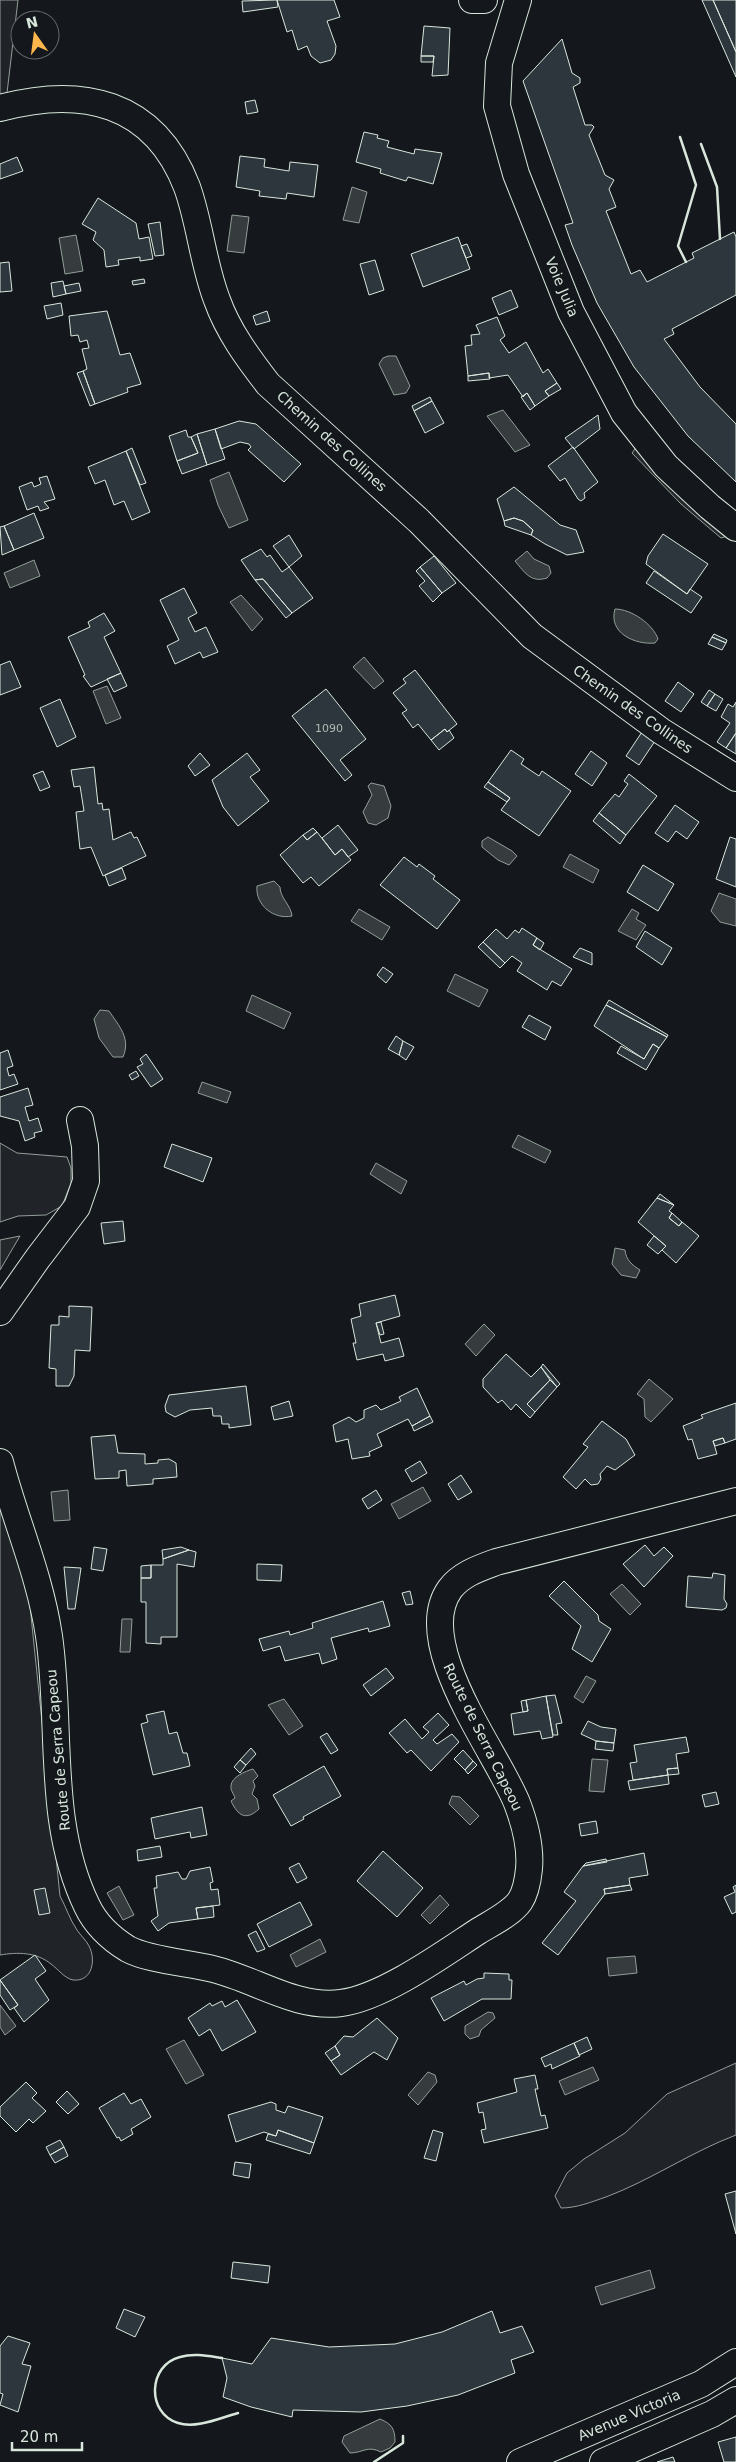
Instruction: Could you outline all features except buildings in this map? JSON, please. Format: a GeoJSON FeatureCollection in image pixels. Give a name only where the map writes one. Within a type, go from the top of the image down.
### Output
{"type":"FeatureCollection","features":[{"type":"Feature","properties":{"kind":"street"},"geometry":{"type":"LineString","coordinates":[[472,0],[484,0]]}},
{"type":"Feature","properties":{"kind":"street","name":"Voie Julia"},"geometry":{"type":"LineString","coordinates":[[518,0],[499,63],[498,106],[516,174],[571,312],[624,412],[666,466],[710,508],[736,528]]}},
{"type":"Feature","properties":{"kind":"street","name":"Chemin des Collines"},"geometry":{"type":"LineString","coordinates":[[0,108],[61,98],[85,99],[110,105],[133,117],[152,133],[171,156],[187,188],[217,301],[247,358],[268,384],[419,520],[532,636],[661,731],[736,778]]}},
{"type":"Feature","properties":{"kind":"street"},"geometry":{"type":"LineString","coordinates":[[0,1312],[38,1258],[77,1208],[86,1181],[85,1146],[80,1120]]}},
{"type":"Feature","properties":{"kind":"street","name":"Route de Serra Capeou"},"geometry":{"type":"LineString","coordinates":[[0,1462],[44,1604],[50,1641],[60,1807],[68,1856],[78,1888],[94,1920],[111,1938],[132,1951],[213,1969],[272,1991],[313,2002],[341,2003],[349,2001],[413,1974],[504,1915],[520,1901],[528,1882],[530,1856],[526,1829],[517,1802],[450,1672],[442,1647],[439,1621],[443,1603],[451,1588],[476,1569],[496,1562],[736,1502]]}},
{"type":"Feature","properties":{"kind":"street","name":"Avenue Victoria"},"geometry":{"type":"LineString","coordinates":[[520,2462],[701,2384],[736,2362]]}},
{"type":"Feature","properties":{"kind":"street"},"geometry":{"type":"LineString","coordinates":[[603,2462],[712,2414],[736,2400]]}},
{"type":"Feature","properties":{"kind":"shaded area"},"geometry":{"type":"Polygon","coordinates":[[[0,0],[18,0],[17,10],[10,10],[11,60],[7,93],[0,95],[0,0]]]}},
{"type":"Feature","properties":{"kind":"shaded area"},"geometry":{"type":"Polygon","coordinates":[[[352,187],[367,192],[359,223],[343,220],[352,187]]]}},
{"type":"Feature","properties":{"kind":"shaded area"},"geometry":{"type":"Polygon","coordinates":[[[232,215],[249,217],[244,253],[227,251],[232,215]]]}},
{"type":"Feature","properties":{"kind":"shaded area"},"geometry":{"type":"Polygon","coordinates":[[[76,235],[83,271],[65,274],[59,238],[76,235]]]}},
{"type":"Feature","properties":{"kind":"shaded area"},"geometry":{"type":"Polygon","coordinates":[[[396,356],[410,386],[406,393],[394,395],[379,364],[383,358],[396,356]]]}},
{"type":"Feature","properties":{"kind":"shaded area"},"geometry":{"type":"Polygon","coordinates":[[[503,410],[530,445],[515,452],[487,416],[503,410]]]}},
{"type":"Feature","properties":{"kind":"shaded area"},"geometry":{"type":"Polygon","coordinates":[[[637,446],[731,535],[721,538],[681,504],[632,453],[637,446]]]}},
{"type":"Feature","properties":{"kind":"shaded area"},"geometry":{"type":"Polygon","coordinates":[[[229,472],[248,520],[229,528],[218,505],[210,480],[229,472]]]}},
{"type":"Feature","properties":{"kind":"shaded area"},"geometry":{"type":"Polygon","coordinates":[[[527,551],[534,559],[549,566],[551,573],[547,578],[532,578],[515,561],[527,551]]]}},
{"type":"Feature","properties":{"kind":"shaded area"},"geometry":{"type":"Polygon","coordinates":[[[34,560],[40,576],[10,588],[4,573],[34,560]]]}},
{"type":"Feature","properties":{"kind":"shaded area"},"geometry":{"type":"Polygon","coordinates":[[[241,595],[263,619],[252,631],[230,602],[241,595]]]}},
{"type":"Feature","properties":{"kind":"shaded area"},"geometry":{"type":"Polygon","coordinates":[[[615,609],[641,618],[655,633],[658,639],[655,643],[639,642],[619,631],[615,625],[615,609]]]}},
{"type":"Feature","properties":{"kind":"shaded area"},"geometry":{"type":"Polygon","coordinates":[[[364,657],[384,681],[374,689],[353,667],[364,657]]]}},
{"type":"Feature","properties":{"kind":"shaded area"},"geometry":{"type":"Polygon","coordinates":[[[107,686],[121,718],[106,724],[93,691],[107,686]]]}},
{"type":"Feature","properties":{"kind":"shaded area"},"geometry":{"type":"Polygon","coordinates":[[[371,783],[384,786],[391,806],[388,818],[376,825],[368,823],[363,812],[372,795],[368,786],[371,783]]]}},
{"type":"Feature","properties":{"kind":"shaded area"},"geometry":{"type":"Polygon","coordinates":[[[488,837],[517,856],[509,865],[498,860],[482,847],[482,841],[488,837]]]}},
{"type":"Feature","properties":{"kind":"shaded area"},"geometry":{"type":"Polygon","coordinates":[[[570,854],[599,870],[593,883],[563,867],[570,854]]]}},
{"type":"Feature","properties":{"kind":"shaded area"},"geometry":{"type":"Polygon","coordinates":[[[274,881],[280,887],[280,891],[290,908],[292,916],[279,916],[262,905],[257,893],[257,886],[274,881]]]}},
{"type":"Feature","properties":{"kind":"shaded area"},"geometry":{"type":"Polygon","coordinates":[[[719,893],[736,899],[736,926],[720,922],[711,911],[719,893]]]}},
{"type":"Feature","properties":{"kind":"shaded area"},"geometry":{"type":"Polygon","coordinates":[[[359,909],[390,927],[382,940],[351,921],[359,909]]]}},
{"type":"Feature","properties":{"kind":"shaded area"},"geometry":{"type":"Polygon","coordinates":[[[632,909],[639,913],[636,919],[646,925],[636,940],[618,931],[632,909]]]}},
{"type":"Feature","properties":{"kind":"shaded area"},"geometry":{"type":"Polygon","coordinates":[[[455,974],[488,990],[479,1007],[447,991],[455,974]]]}},
{"type":"Feature","properties":{"kind":"shaded area"},"geometry":{"type":"Polygon","coordinates":[[[252,995],[291,1013],[284,1029],[246,1011],[252,995]]]}},
{"type":"Feature","properties":{"kind":"shaded area"},"geometry":{"type":"Polygon","coordinates":[[[100,1010],[109,1011],[123,1032],[126,1044],[123,1057],[113,1057],[99,1038],[94,1019],[100,1010]]]}},
{"type":"Feature","properties":{"kind":"shaded area"},"geometry":{"type":"Polygon","coordinates":[[[202,1082],[231,1092],[227,1103],[198,1093],[202,1082]]]}},
{"type":"Feature","properties":{"kind":"shaded area"},"geometry":{"type":"Polygon","coordinates":[[[518,1135],[551,1151],[545,1163],[512,1147],[518,1135]]]}},
{"type":"Feature","properties":{"kind":"shaded area"},"geometry":{"type":"Polygon","coordinates":[[[0,1143],[17,1153],[67,1157],[71,1168],[71,1183],[62,1206],[46,1215],[18,1216],[0,1222],[0,1143]]]}},
{"type":"Feature","properties":{"kind":"shaded area"},"geometry":{"type":"Polygon","coordinates":[[[376,1163],[407,1181],[401,1194],[370,1174],[376,1163]]]}},
{"type":"Feature","properties":{"kind":"shaded area"},"geometry":{"type":"Polygon","coordinates":[[[20,1236],[0,1270],[0,1240],[20,1236]]]}},
{"type":"Feature","properties":{"kind":"shaded area"},"geometry":{"type":"Polygon","coordinates":[[[615,1248],[625,1250],[630,1262],[640,1270],[636,1278],[621,1275],[612,1264],[615,1248]]]}},
{"type":"Feature","properties":{"kind":"shaded area"},"geometry":{"type":"Polygon","coordinates":[[[484,1324],[495,1335],[476,1356],[465,1344],[484,1324]]]}},
{"type":"Feature","properties":{"kind":"shaded area"},"geometry":{"type":"Polygon","coordinates":[[[649,1379],[673,1399],[651,1422],[645,1417],[644,1399],[637,1394],[649,1379]]]}},
{"type":"Feature","properties":{"kind":"shaded area"},"geometry":{"type":"Polygon","coordinates":[[[423,1487],[431,1501],[399,1519],[391,1504],[423,1487]]]}},
{"type":"Feature","properties":{"kind":"shaded area"},"geometry":{"type":"Polygon","coordinates":[[[68,1490],[70,1520],[54,1521],[51,1492],[68,1490]]]}},
{"type":"Feature","properties":{"kind":"shaded area"},"geometry":{"type":"Polygon","coordinates":[[[0,1506],[20,1561],[30,1606],[60,1896],[75,1926],[91,1951],[91,1969],[89,1974],[80,1980],[70,1979],[45,1960],[33,1955],[13,1953],[0,1955],[0,1506]]]}},
{"type":"Feature","properties":{"kind":"shaded area"},"geometry":{"type":"Polygon","coordinates":[[[622,1584],[641,1604],[630,1615],[610,1594],[622,1584]]]}},
{"type":"Feature","properties":{"kind":"shaded area"},"geometry":{"type":"Polygon","coordinates":[[[122,1619],[132,1619],[130,1652],[120,1652],[122,1619]]]}},
{"type":"Feature","properties":{"kind":"shaded area"},"geometry":{"type":"Polygon","coordinates":[[[586,1676],[596,1681],[583,1703],[574,1697],[586,1676]]]}},
{"type":"Feature","properties":{"kind":"shaded area"},"geometry":{"type":"Polygon","coordinates":[[[284,1699],[303,1726],[289,1735],[268,1705],[284,1699]]]}},
{"type":"Feature","properties":{"kind":"shaded area"},"geometry":{"type":"Polygon","coordinates":[[[592,1759],[608,1760],[604,1792],[589,1791],[592,1759]]]}},
{"type":"Feature","properties":{"kind":"shaded area"},"geometry":{"type":"Polygon","coordinates":[[[253,1769],[258,1776],[253,1781],[255,1786],[252,1794],[257,1799],[259,1809],[246,1816],[237,1810],[231,1801],[235,1798],[231,1789],[233,1780],[253,1769]]]}},
{"type":"Feature","properties":{"kind":"shaded area"},"geometry":{"type":"Polygon","coordinates":[[[452,1796],[460,1797],[479,1816],[470,1825],[449,1804],[452,1796]]]}},
{"type":"Feature","properties":{"kind":"shaded area"},"geometry":{"type":"Polygon","coordinates":[[[119,1886],[134,1915],[123,1920],[107,1893],[119,1886]]]}},
{"type":"Feature","properties":{"kind":"shaded area"},"geometry":{"type":"Polygon","coordinates":[[[440,1895],[449,1905],[430,1924],[421,1915],[440,1895]]]}},
{"type":"Feature","properties":{"kind":"shaded area"},"geometry":{"type":"Polygon","coordinates":[[[320,1939],[326,1952],[296,1967],[290,1955],[320,1939]]]}},
{"type":"Feature","properties":{"kind":"shaded area"},"geometry":{"type":"Polygon","coordinates":[[[635,1956],[637,1973],[609,1976],[607,1958],[635,1956]]]}},
{"type":"Feature","properties":{"kind":"shaded area"},"geometry":{"type":"Polygon","coordinates":[[[0,2005],[16,2026],[5,2035],[0,2027],[0,2005]]]}},
{"type":"Feature","properties":{"kind":"shaded area"},"geometry":{"type":"Polygon","coordinates":[[[488,2012],[493,2013],[495,2018],[481,2030],[479,2036],[470,2039],[465,2034],[465,2026],[488,2012]]]}},
{"type":"Feature","properties":{"kind":"shaded area"},"geometry":{"type":"Polygon","coordinates":[[[184,2040],[204,2075],[186,2084],[166,2049],[184,2040]]]}},
{"type":"Feature","properties":{"kind":"shaded area"},"geometry":{"type":"Polygon","coordinates":[[[736,2063],[736,2135],[703,2149],[623,2190],[584,2204],[561,2208],[555,2196],[567,2173],[584,2159],[625,2133],[667,2094],[736,2063]]]}},
{"type":"Feature","properties":{"kind":"shaded area"},"geometry":{"type":"Polygon","coordinates":[[[593,2067],[599,2080],[565,2095],[559,2081],[593,2067]]]}},
{"type":"Feature","properties":{"kind":"shaded area"},"geometry":{"type":"Polygon","coordinates":[[[428,2072],[435,2075],[437,2082],[418,2105],[408,2095],[428,2072]]]}},
{"type":"Feature","properties":{"kind":"shaded area"},"geometry":{"type":"Polygon","coordinates":[[[650,2270],[655,2288],[601,2305],[595,2287],[650,2270]]]}},
{"type":"Feature","properties":{"kind":"shaded area"},"geometry":{"type":"Polygon","coordinates":[[[380,2419],[390,2425],[393,2430],[395,2442],[390,2448],[381,2452],[368,2449],[350,2453],[342,2442],[344,2436],[380,2419]]]}},
{"type":"Feature","properties":{"kind":"wall"},"geometry":{"type":"LineString","coordinates":[[680,137],[696,185],[678,246],[686,262]]}},
{"type":"Feature","properties":{"kind":"wall"},"geometry":{"type":"LineString","coordinates":[[701,144],[717,187],[720,239]]}},
{"type":"Feature","properties":{"kind":"wall"},"geometry":{"type":"LineString","coordinates":[[222,2358],[190,2355],[169,2362],[162,2369],[157,2379],[155,2389],[156,2400],[160,2410],[168,2418],[178,2423],[200,2424],[238,2413]]}},
{"type":"Feature","properties":{"kind":"wall"},"geometry":{"type":"LineString","coordinates":[[374,2462],[403,2443],[403,2436]]}}]}
